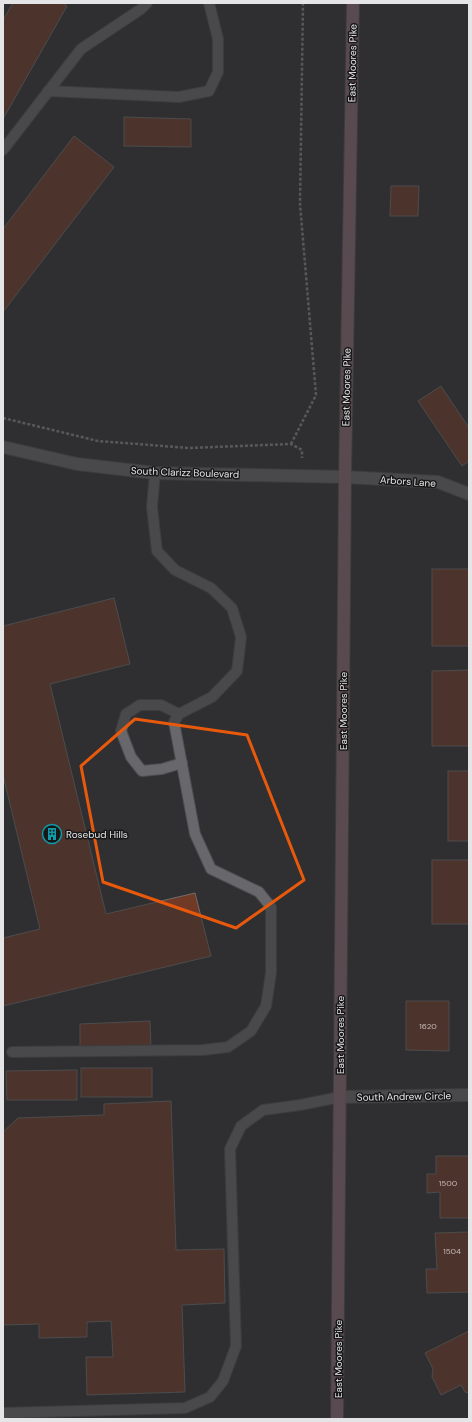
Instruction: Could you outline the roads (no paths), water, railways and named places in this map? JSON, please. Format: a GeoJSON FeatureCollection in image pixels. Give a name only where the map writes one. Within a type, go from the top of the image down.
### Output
{"type":"FeatureCollection","features":[{"type":"Feature","properties":{"kind":"main road","name":"East Moores Pike"},"geometry":{"type":"LineString","coordinates":[[337,1419],[345,477],[353,3]]}},
{"type":"Feature","properties":{"kind":"street","name":"South Clarizz Boulevard"},"geometry":{"type":"LineString","coordinates":[[3,447],[76,464],[155,473],[345,477]]}},
{"type":"Feature","properties":{"kind":"street","name":"Arbors Lane"},"geometry":{"type":"LineString","coordinates":[[345,477],[438,482],[469,494]]}},
{"type":"Feature","properties":{"kind":"street","name":"South Andrew Circle"},"geometry":{"type":"LineString","coordinates":[[340,1097],[469,1095]]}},
{"type":"Feature","properties":{"kind":"lane"},"geometry":{"type":"LineString","coordinates":[[3,150],[81,49],[141,9],[147,3]]}},
{"type":"Feature","properties":{"kind":"lane"},"geometry":{"type":"LineString","coordinates":[[48,91],[179,97],[209,91],[218,72],[218,39],[209,3]]}},
{"type":"Feature","properties":{"kind":"lane"},"geometry":{"type":"LineString","coordinates":[[12,1052],[203,1050],[228,1047],[251,1031],[266,1006],[271,973],[270,907],[258,892],[211,869],[194,834],[174,722],[179,714],[212,697],[237,672],[241,637],[232,608],[211,588],[175,570],[158,551],[152,504],[155,473]]}},
{"type":"Feature","properties":{"kind":"lane"},"geometry":{"type":"LineString","coordinates":[[179,714],[161,705],[140,706],[126,714],[121,731],[130,757],[142,771],[162,769],[182,763]]}},
{"type":"Feature","properties":{"kind":"lane"},"geometry":{"type":"LineString","coordinates":[[3,1413],[185,1408],[210,1397],[223,1381],[236,1346],[230,1149],[242,1126],[264,1110],[340,1097]]}},
{"type":"Feature","properties":{"kind":"place","name":"Rosebud Hills"},"geometry":{"type":"Point","coordinates":[52,834]}}]}
